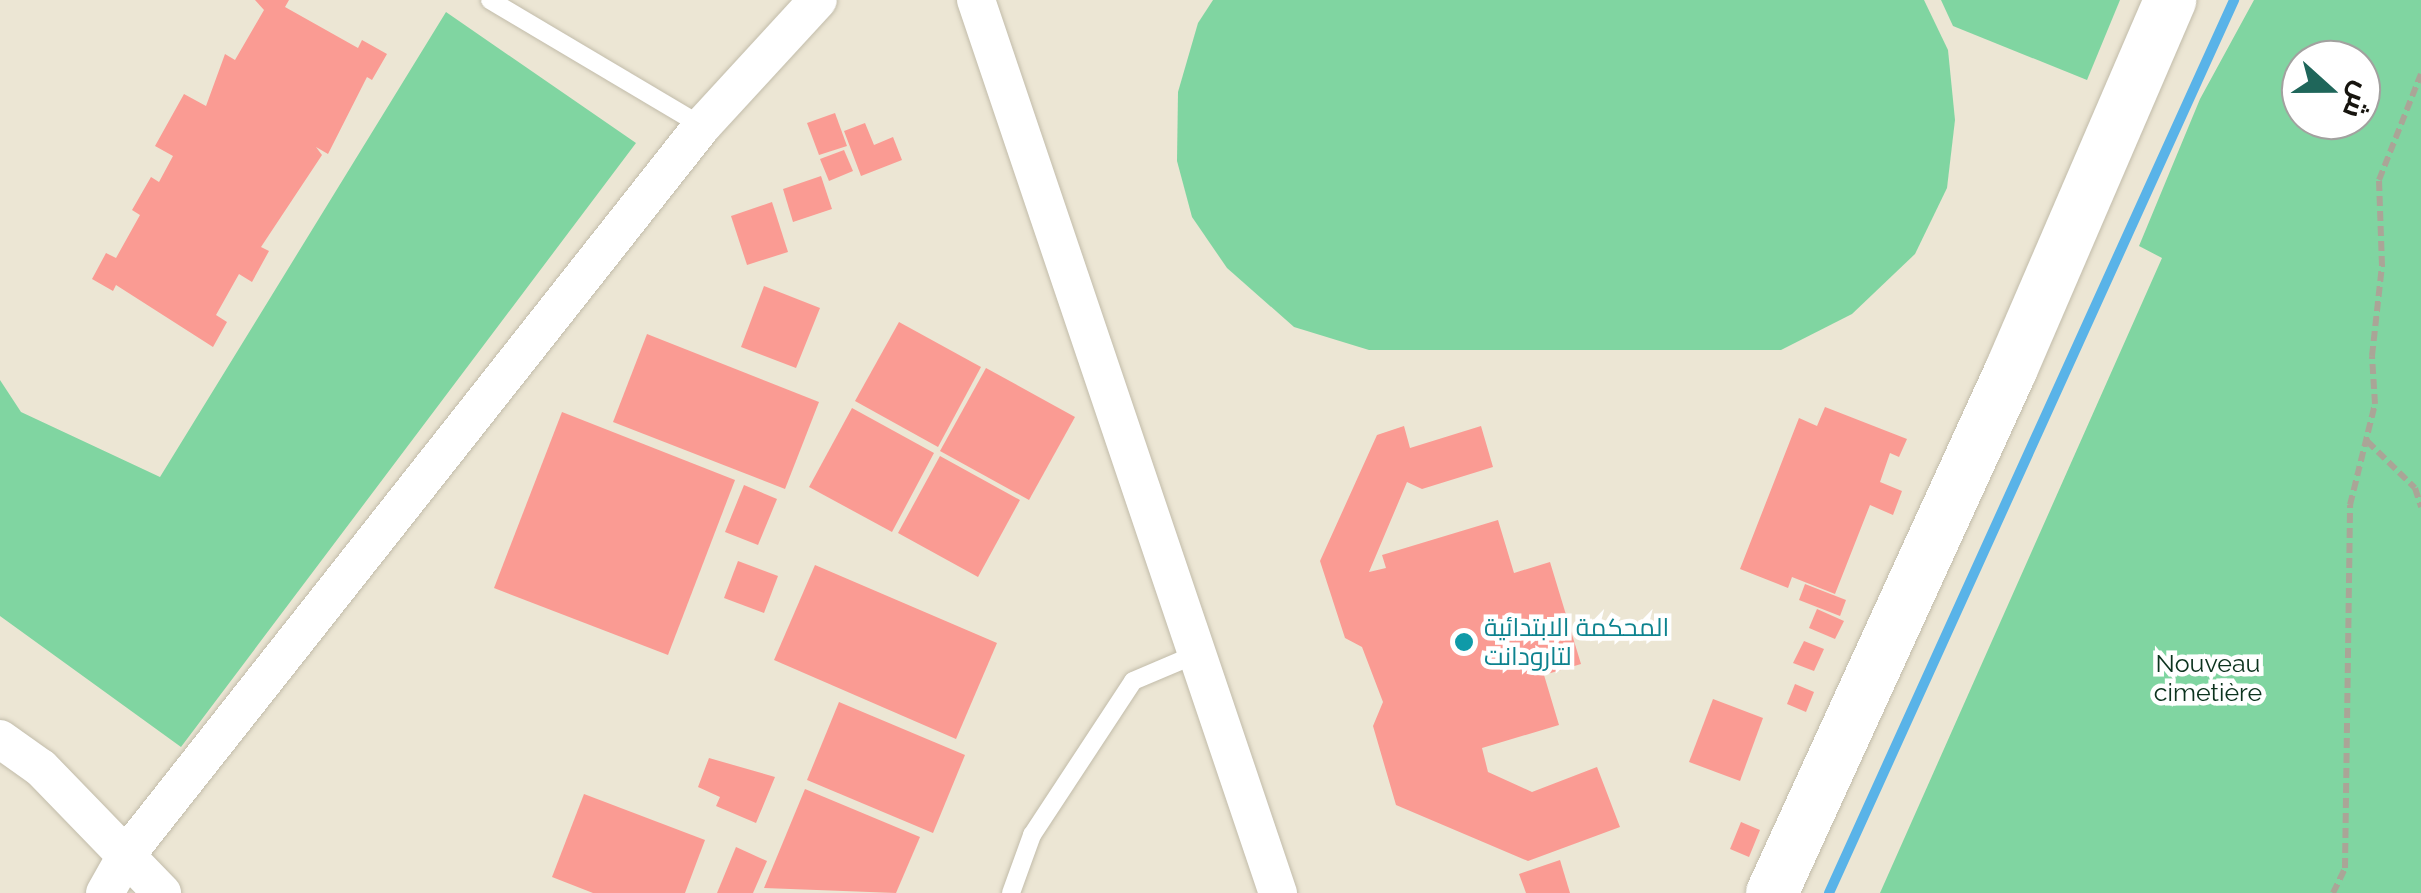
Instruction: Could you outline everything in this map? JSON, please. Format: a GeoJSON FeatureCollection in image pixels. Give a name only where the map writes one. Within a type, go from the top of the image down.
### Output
{"type":"FeatureCollection","features":[{"type":"Feature","properties":{"kind":"street"},"geometry":{"type":"LineString","coordinates":[[105,893],[127,854],[702,126],[818,0]]}},
{"type":"Feature","properties":{"kind":"street"},"geometry":{"type":"LineString","coordinates":[[976,0],[1278,893]]}},
{"type":"Feature","properties":{"kind":"street"},"geometry":{"type":"LineString","coordinates":[[1772,893],[2011,370],[2170,0]]}},
{"type":"Feature","properties":{"kind":"street"},"geometry":{"type":"LineString","coordinates":[[0,739],[41,768],[162,893]]}},
{"type":"Feature","properties":{"kind":"lane"},"geometry":{"type":"LineString","coordinates":[[490,0],[702,126]]}},
{"type":"Feature","properties":{"kind":"lane"},"geometry":{"type":"LineString","coordinates":[[1011,893],[1032,835],[1132,682],[1200,653]]}},
{"type":"Feature","properties":{"kind":"path"},"geometry":{"type":"LineString","coordinates":[[2333,893],[2346,868],[2350,505],[2375,404],[2372,356],[2382,266],[2379,180],[2421,74]]}},
{"type":"Feature","properties":{"kind":"path"},"geometry":{"type":"LineString","coordinates":[[2366,440],[2415,488],[2421,507]]}},
{"type":"Feature","properties":{"kind":"green space"},"geometry":{"type":"Polygon","coordinates":[[[1213,0],[1924,0],[1948,50],[1955,120],[1947,188],[1915,254],[1852,314],[1781,350],[1369,350],[1294,327],[1227,268],[1192,217],[1177,161],[1178,92],[1198,23],[1213,0]]]}},
{"type":"Feature","properties":{"kind":"green space"},"geometry":{"type":"Polygon","coordinates":[[[1941,0],[2120,0],[2087,80],[1953,26],[1941,0]]]}},
{"type":"Feature","properties":{"kind":"green space","name":"Nouveau cimetière"},"geometry":{"type":"Polygon","coordinates":[[[2254,0],[2421,0],[2421,893],[1880,893],[2162,258],[2139,246],[2200,99],[2254,0]]]}},
{"type":"Feature","properties":{"kind":"green space"},"geometry":{"type":"Polygon","coordinates":[[[446,12],[636,143],[181,747],[0,616],[0,380],[21,412],[160,477],[446,12]]]}},
{"type":"Feature","properties":{"kind":"building"},"geometry":{"type":"Polygon","coordinates":[[[255,0],[289,0],[285,7],[358,48],[362,40],[387,54],[372,80],[367,77],[328,154],[316,147],[322,155],[261,247],[269,251],[252,282],[239,274],[216,315],[227,322],[213,347],[116,285],[113,291],[92,279],[106,253],[116,258],[140,215],[132,210],[151,177],[159,182],[173,156],[155,146],[184,94],[206,106],[225,54],[235,60],[264,10],[255,0]]]}},
{"type":"Feature","properties":{"kind":"building"},"geometry":{"type":"Polygon","coordinates":[[[835,113],[847,146],[819,155],[807,123],[835,113]]]}},
{"type":"Feature","properties":{"kind":"building"},"geometry":{"type":"Polygon","coordinates":[[[865,123],[874,145],[893,137],[902,160],[861,176],[844,131],[865,123]]]}},
{"type":"Feature","properties":{"kind":"building"},"geometry":{"type":"Polygon","coordinates":[[[844,150],[853,171],[829,181],[820,159],[844,150]]]}},
{"type":"Feature","properties":{"kind":"building"},"geometry":{"type":"Polygon","coordinates":[[[821,176],[832,209],[793,222],[783,189],[821,176]]]}},
{"type":"Feature","properties":{"kind":"building"},"geometry":{"type":"Polygon","coordinates":[[[772,202],[788,252],[747,265],[731,216],[772,202]]]}},
{"type":"Feature","properties":{"kind":"building"},"geometry":{"type":"Polygon","coordinates":[[[764,286],[820,308],[796,368],[741,347],[764,286]]]}},
{"type":"Feature","properties":{"kind":"building"},"geometry":{"type":"Polygon","coordinates":[[[899,322],[981,367],[938,447],[855,401],[899,322]]]}},
{"type":"Feature","properties":{"kind":"building"},"geometry":{"type":"Polygon","coordinates":[[[647,334],[819,402],[785,489],[613,422],[647,334]]]}},
{"type":"Feature","properties":{"kind":"building"},"geometry":{"type":"Polygon","coordinates":[[[986,368],[1075,417],[1029,500],[940,451],[986,368]]]}},
{"type":"Feature","properties":{"kind":"building"},"geometry":{"type":"Polygon","coordinates":[[[1825,407],[1907,439],[1899,457],[1890,453],[1880,482],[1902,491],[1893,515],[1870,505],[1835,594],[1792,577],[1788,588],[1740,569],[1799,418],[1817,426],[1825,407]]]}},
{"type":"Feature","properties":{"kind":"building"},"geometry":{"type":"Polygon","coordinates":[[[852,408],[934,453],[892,532],[809,487],[852,408]]]}},
{"type":"Feature","properties":{"kind":"building"},"geometry":{"type":"Polygon","coordinates":[[[562,412],[735,480],[668,655],[494,588],[562,412]]]}},
{"type":"Feature","properties":{"kind":"building","name":"المحكمة الابتدائية لتارودانت"},"geometry":{"type":"Polygon","coordinates":[[[1404,426],[1410,448],[1481,426],[1493,467],[1422,489],[1407,482],[1369,572],[1386,568],[1382,555],[1498,520],[1514,573],[1550,562],[1581,664],[1544,675],[1559,725],[1482,748],[1488,772],[1532,792],[1597,767],[1620,827],[1528,861],[1396,805],[1373,726],[1383,702],[1362,647],[1345,638],[1320,561],[1377,435],[1404,426]]]}},
{"type":"Feature","properties":{"kind":"building"},"geometry":{"type":"Polygon","coordinates":[[[940,456],[1020,500],[978,577],[898,533],[940,456]]]}},
{"type":"Feature","properties":{"kind":"building"},"geometry":{"type":"Polygon","coordinates":[[[744,485],[777,499],[758,545],[725,532],[744,485]]]}},
{"type":"Feature","properties":{"kind":"building"},"geometry":{"type":"Polygon","coordinates":[[[738,561],[778,576],[764,613],[724,598],[738,561]]]}},
{"type":"Feature","properties":{"kind":"building"},"geometry":{"type":"Polygon","coordinates":[[[815,565],[997,643],[956,739],[774,660],[815,565]]]}},
{"type":"Feature","properties":{"kind":"building"},"geometry":{"type":"Polygon","coordinates":[[[1805,584],[1846,600],[1840,616],[1799,600],[1805,584]]]}},
{"type":"Feature","properties":{"kind":"building"},"geometry":{"type":"Polygon","coordinates":[[[1817,609],[1844,621],[1835,639],[1809,628],[1817,609]]]}},
{"type":"Feature","properties":{"kind":"building"},"geometry":{"type":"Polygon","coordinates":[[[1804,641],[1824,649],[1814,671],[1793,663],[1804,641]]]}},
{"type":"Feature","properties":{"kind":"building"},"geometry":{"type":"Polygon","coordinates":[[[1795,684],[1814,692],[1806,712],[1787,704],[1795,684]]]}},
{"type":"Feature","properties":{"kind":"building"},"geometry":{"type":"Polygon","coordinates":[[[1713,699],[1763,718],[1740,781],[1689,762],[1713,699]]]}},
{"type":"Feature","properties":{"kind":"building"},"geometry":{"type":"Polygon","coordinates":[[[839,702],[965,755],[933,833],[807,780],[839,702]]]}},
{"type":"Feature","properties":{"kind":"building"},"geometry":{"type":"Polygon","coordinates":[[[709,758],[775,777],[756,823],[716,806],[720,797],[698,787],[709,758]]]}},
{"type":"Feature","properties":{"kind":"building"},"geometry":{"type":"Polygon","coordinates":[[[805,789],[920,837],[896,893],[764,888],[805,789]]]}},
{"type":"Feature","properties":{"kind":"building"},"geometry":{"type":"Polygon","coordinates":[[[584,794],[705,840],[685,893],[593,893],[552,877],[584,794]]]}},
{"type":"Feature","properties":{"kind":"building"},"geometry":{"type":"Polygon","coordinates":[[[1741,822],[1760,830],[1749,857],[1730,849],[1741,822]]]}},
{"type":"Feature","properties":{"kind":"building"},"geometry":{"type":"Polygon","coordinates":[[[736,847],[767,861],[753,893],[717,893],[736,847]]]}},
{"type":"Feature","properties":{"kind":"building"},"geometry":{"type":"Polygon","coordinates":[[[1560,860],[1570,893],[1526,893],[1519,874],[1560,860]]]}},
{"type":"Feature","properties":{"kind":"waterway"},"geometry":{"type":"LineString","coordinates":[[1829,893],[2234,0]]}},
{"type":"Feature","properties":{"kind":"place","name":"المحكمة الابتدائية لتارودانت"},"geometry":{"type":"Point","coordinates":[1464,642]}}]}
